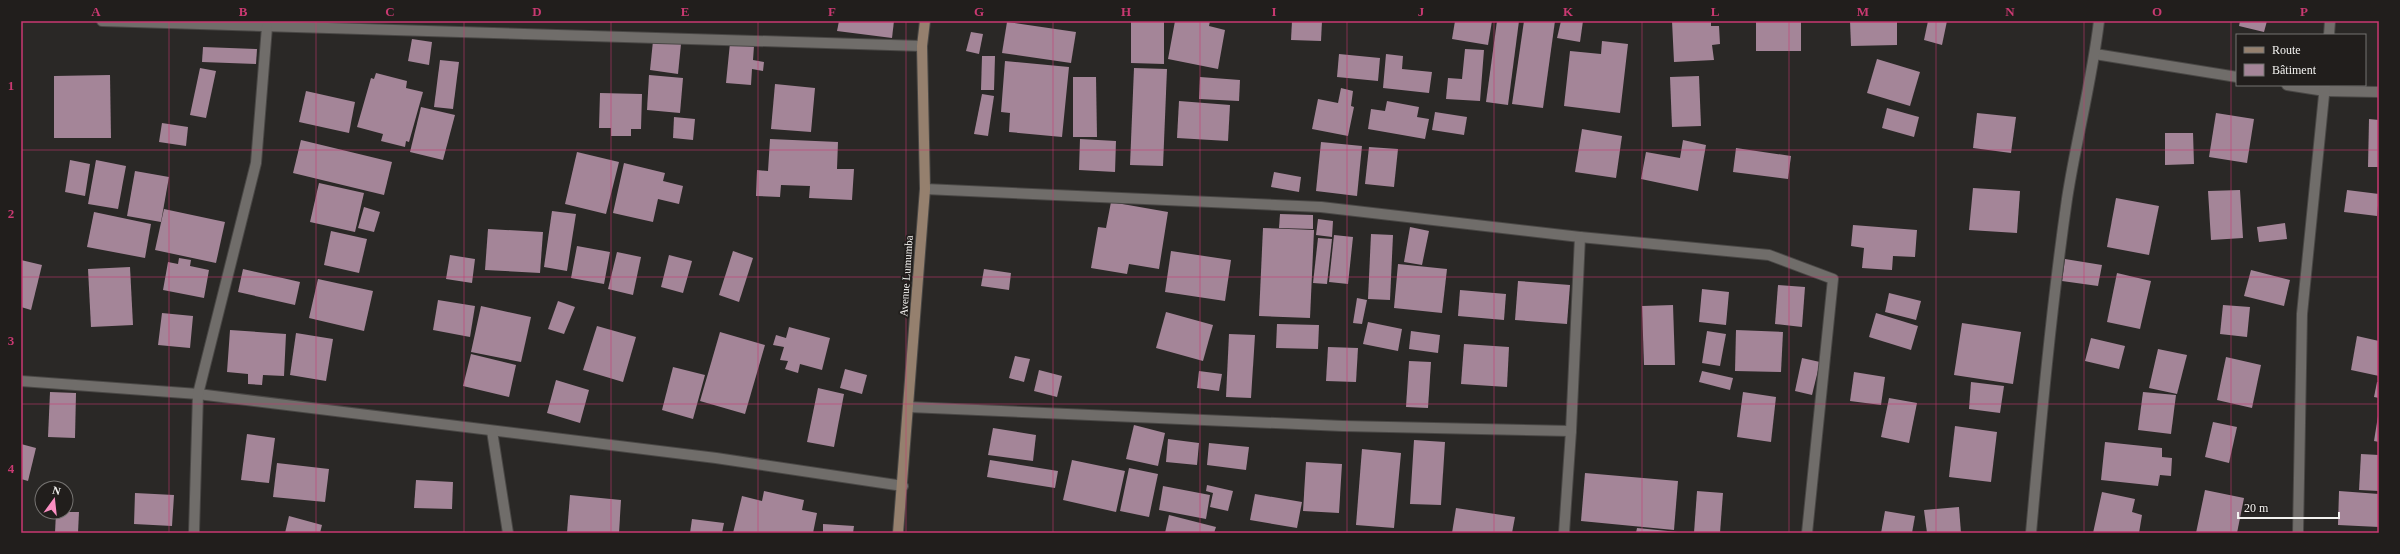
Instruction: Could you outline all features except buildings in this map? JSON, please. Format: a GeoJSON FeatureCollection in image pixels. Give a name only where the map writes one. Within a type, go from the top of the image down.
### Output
{"type":"FeatureCollection","features":[{"type":"Feature","properties":{"kind":"main road","name":"Avenue Lumumba"},"geometry":{"type":"LineString","coordinates":[[898,533],[903,486],[925,189],[922,46],[925,21]]}},
{"type":"Feature","properties":{"kind":"street"},"geometry":{"type":"LineString","coordinates":[[102,21],[922,46]]}},
{"type":"Feature","properties":{"kind":"street"},"geometry":{"type":"LineString","coordinates":[[2031,533],[2053,298],[2072,168],[2095,54],[2099,21]]}},
{"type":"Feature","properties":{"kind":"street"},"geometry":{"type":"LineString","coordinates":[[2329,34],[2330,21]]}},
{"type":"Feature","properties":{"kind":"street"},"geometry":{"type":"LineString","coordinates":[[194,533],[198,394],[256,163],[267,27]]}},
{"type":"Feature","properties":{"kind":"street"},"geometry":{"type":"LineString","coordinates":[[2095,54],[2236,77]]}},
{"type":"Feature","properties":{"kind":"street"},"geometry":{"type":"LineString","coordinates":[[2300,86],[2379,92]]}},
{"type":"Feature","properties":{"kind":"street"},"geometry":{"type":"LineString","coordinates":[[2298,533],[2302,314],[2325,88]]}},
{"type":"Feature","properties":{"kind":"street"},"geometry":{"type":"LineString","coordinates":[[925,189],[1320,207],[1580,237],[1769,255],[1833,279],[1808,533]]}},
{"type":"Feature","properties":{"kind":"street"},"geometry":{"type":"LineString","coordinates":[[1564,533],[1571,431],[1580,237]]}},
{"type":"Feature","properties":{"kind":"street"},"geometry":{"type":"LineString","coordinates":[[21,381],[198,394],[716,458],[903,486]]}},
{"type":"Feature","properties":{"kind":"street"},"geometry":{"type":"LineString","coordinates":[[909,408],[1343,426],[1571,431]]}},
{"type":"Feature","properties":{"kind":"street"},"geometry":{"type":"LineString","coordinates":[[492,431],[508,533]]}}]}
